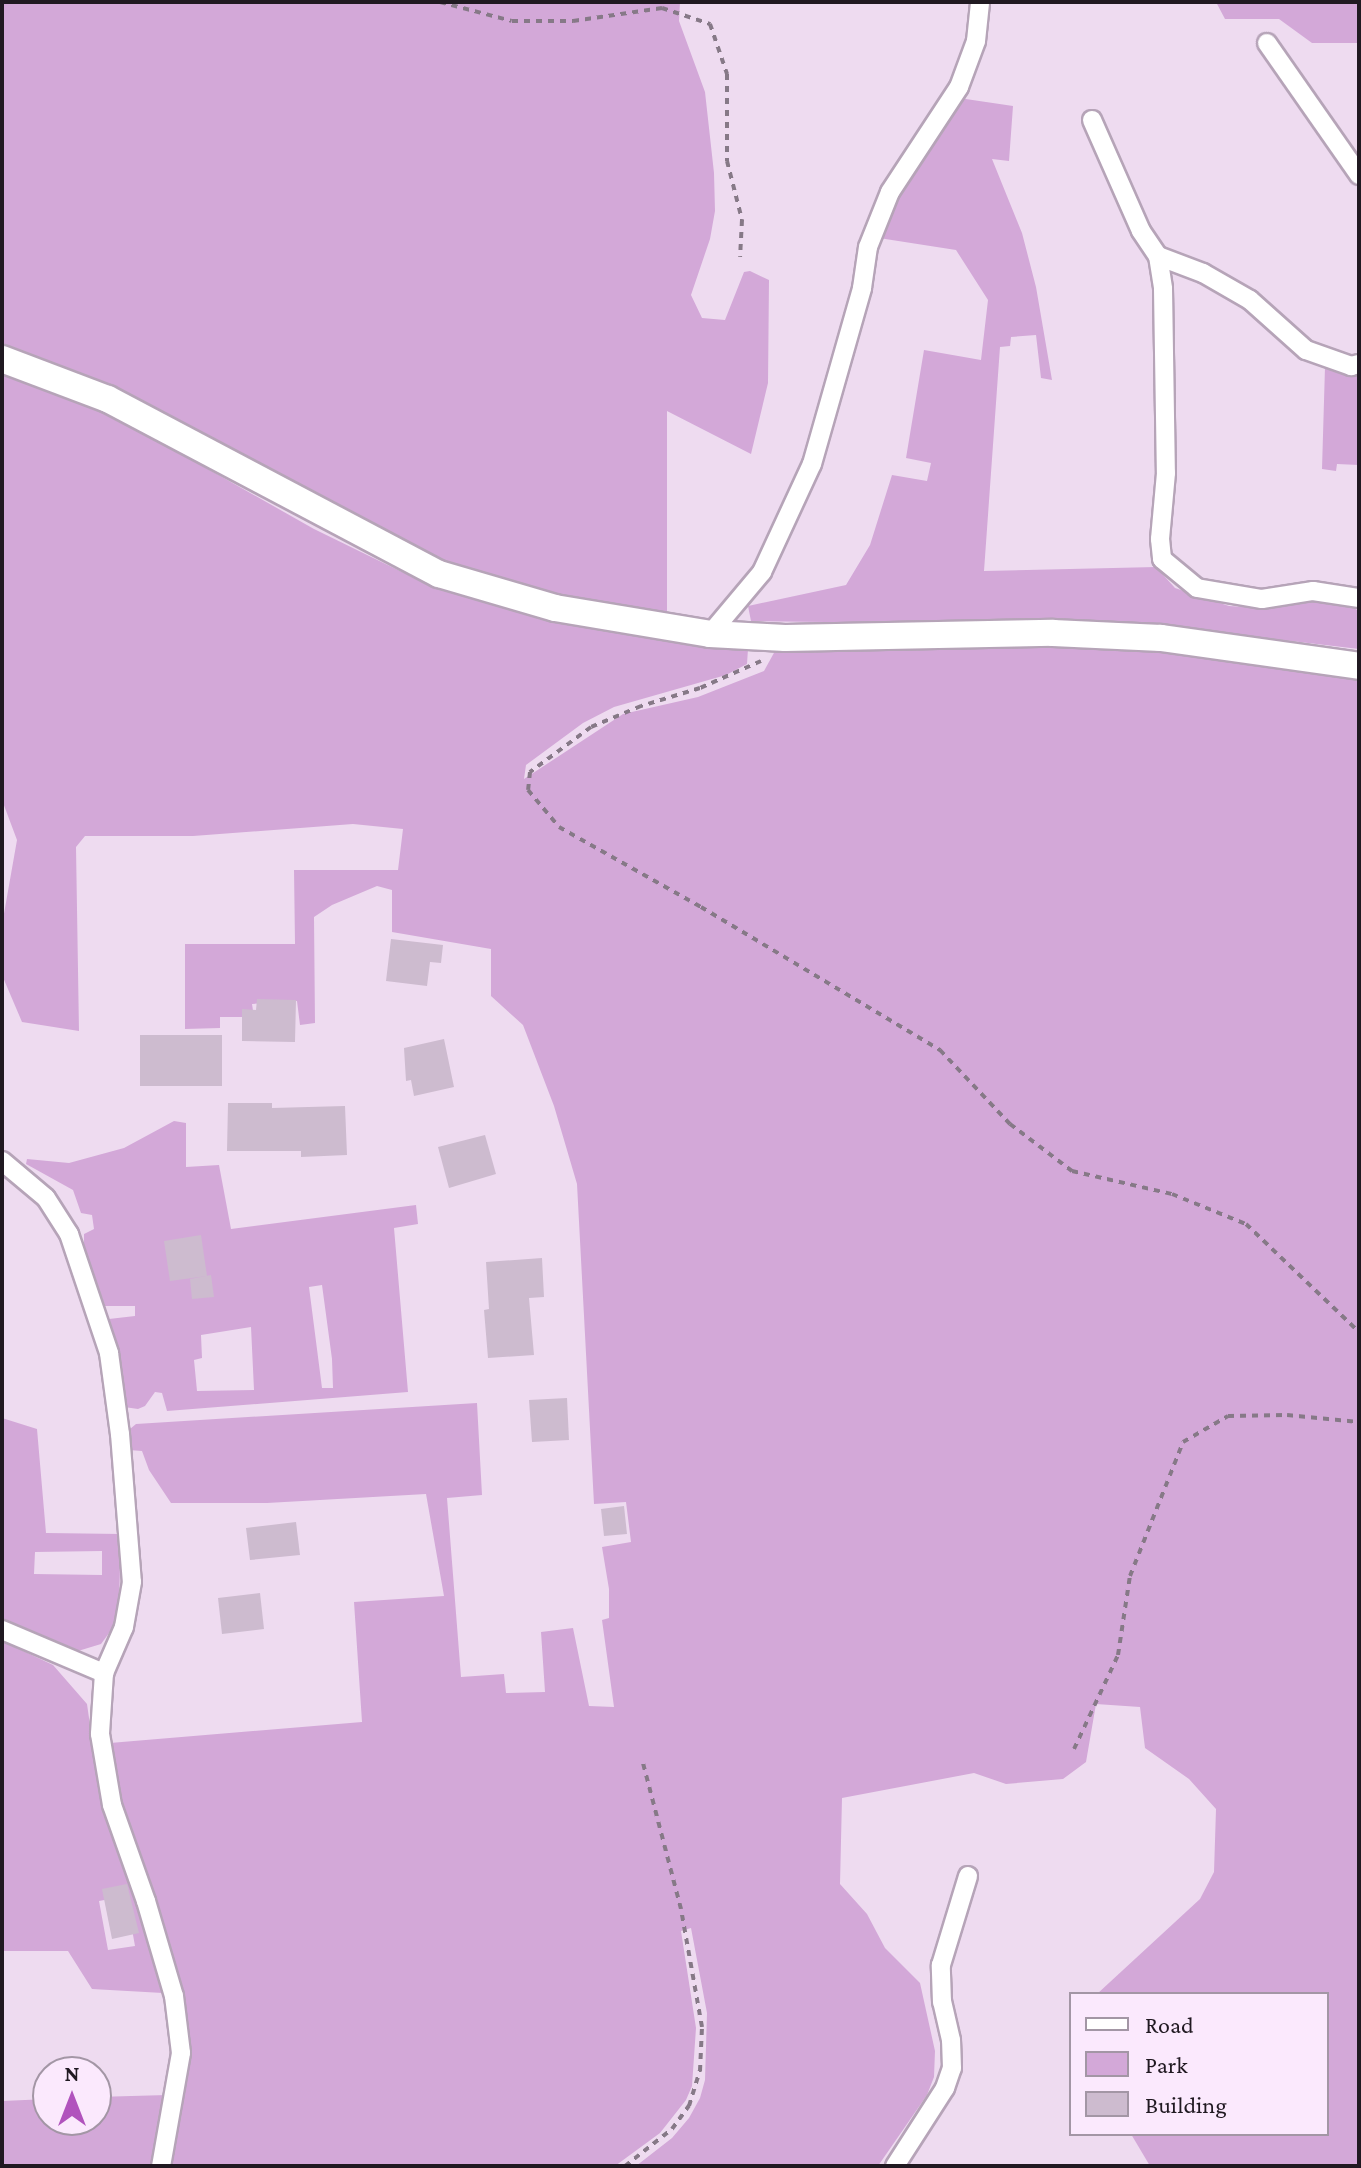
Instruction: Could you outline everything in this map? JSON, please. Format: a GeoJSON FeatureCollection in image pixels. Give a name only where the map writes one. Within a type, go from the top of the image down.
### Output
{"type":"FeatureCollection","features":[{"type":"Feature","properties":{"kind":"main road"},"geometry":{"type":"LineString","coordinates":[[2,359],[108,399],[439,574],[555,608],[710,634],[785,638],[1053,633],[1161,638],[1359,666]]}},
{"type":"Feature","properties":{"kind":"street"},"geometry":{"type":"LineString","coordinates":[[710,634],[762,572],[812,464],[862,288],[868,247],[890,192],[959,87],[976,41],[980,2]]}},
{"type":"Feature","properties":{"kind":"street"},"geometry":{"type":"LineString","coordinates":[[1267,43],[1359,175]]}},
{"type":"Feature","properties":{"kind":"street"},"geometry":{"type":"LineString","coordinates":[[1092,120],[1141,231],[1158,256],[1163,289],[1166,473],[1160,539],[1162,559],[1197,588],[1262,599],[1313,591],[1359,598]]}},
{"type":"Feature","properties":{"kind":"street"},"geometry":{"type":"LineString","coordinates":[[1158,256],[1203,273],[1250,300],[1306,350],[1351,366],[1359,364]]}},
{"type":"Feature","properties":{"kind":"street"},"geometry":{"type":"LineString","coordinates":[[2,1161],[46,1198],[69,1234],[109,1353],[120,1434],[132,1582],[124,1627],[104,1673],[100,1734],[112,1805],[146,1901],[174,1996],[181,2053],[161,2166]]}},
{"type":"Feature","properties":{"kind":"street"},"geometry":{"type":"LineString","coordinates":[[2,1630],[104,1673]]}},
{"type":"Feature","properties":{"kind":"street"},"geometry":{"type":"LineString","coordinates":[[895,2166],[945,2088],[952,2068],[951,2040],[942,2002],[941,1965],[968,1876]]}},
{"type":"Feature","properties":{"kind":"path"},"geometry":{"type":"LineString","coordinates":[[440,2],[512,21],[573,21],[662,8],[710,24],[727,74],[727,161],[742,220],[740,257]]}},
{"type":"Feature","properties":{"kind":"path"},"geometry":{"type":"LineString","coordinates":[[785,638],[755,666],[591,727],[530,772],[528,790],[559,827],[701,907],[940,1050],[1010,1124],[1072,1171],[1172,1194],[1246,1224],[1359,1332]]}},
{"type":"Feature","properties":{"kind":"path"},"geometry":{"type":"LineString","coordinates":[[1074,1749],[1118,1655],[1130,1576],[1183,1442],[1228,1416],[1287,1415],[1359,1422]]}},
{"type":"Feature","properties":{"kind":"path"},"geometry":{"type":"LineString","coordinates":[[625,2166],[672,2129],[689,2106],[700,2071],[702,2042],[696,1977],[642,1759]]}},
{"type":"Feature","properties":{"kind":"green space"},"geometry":{"type":"Polygon","coordinates":[[[2,2],[680,2],[679,21],[705,92],[714,173],[715,211],[710,239],[691,295],[702,318],[725,320],[744,272],[750,271],[769,280],[768,383],[751,454],[667,411],[667,614],[508,585],[422,555],[108,386],[2,343],[2,2]]]}},
{"type":"Feature","properties":{"kind":"green space"},"geometry":{"type":"Polygon","coordinates":[[[1216,2],[1359,2],[1359,43],[1312,43],[1279,19],[1225,19],[1216,2]]]}},
{"type":"Feature","properties":{"kind":"green space"},"geometry":{"type":"Polygon","coordinates":[[[959,98],[1013,106],[1009,161],[992,159],[1022,233],[1036,287],[1052,380],[1041,378],[1036,335],[1011,337],[1010,346],[1000,347],[984,571],[1156,567],[1175,588],[1229,606],[1261,608],[1315,600],[1347,604],[1359,611],[1359,649],[1163,626],[751,621],[748,606],[846,585],[870,545],[892,475],[927,481],[931,463],[906,458],[924,350],[981,360],[988,300],[956,250],[879,238],[880,225],[959,98]]]}},
{"type":"Feature","properties":{"kind":"green space"},"geometry":{"type":"Polygon","coordinates":[[[1325,367],[1359,372],[1359,465],[1337,464],[1336,471],[1322,469],[1325,367]]]}},
{"type":"Feature","properties":{"kind":"green space"},"geometry":{"type":"Polygon","coordinates":[[[2,368],[93,404],[314,529],[402,572],[531,616],[696,646],[748,649],[747,664],[726,675],[614,707],[583,723],[526,765],[524,779],[623,714],[698,697],[764,671],[775,651],[991,643],[1225,656],[1359,676],[1359,2166],[1150,2166],[1132,2136],[1329,2136],[1329,1992],[1099,1992],[1200,1899],[1214,1872],[1216,1809],[1189,1779],[1145,1748],[1140,1707],[1096,1704],[1086,1762],[1063,1779],[1006,1784],[974,1773],[842,1798],[840,1884],[867,1914],[885,1948],[920,1983],[935,2051],[934,2077],[927,2095],[878,2166],[636,2166],[672,2138],[689,2118],[705,2080],[707,2013],[691,1928],[681,1931],[696,2028],[692,2086],[686,2100],[660,2133],[615,2166],[169,2166],[188,2077],[186,2007],[111,1766],[110,1743],[362,1722],[354,1602],[444,1596],[426,1494],[267,1503],[171,1503],[149,1470],[142,1451],[129,1450],[130,1429],[136,1424],[477,1403],[482,1495],[447,1498],[461,1677],[504,1674],[506,1693],[545,1692],[541,1632],[573,1628],[589,1706],[614,1707],[602,1620],[609,1618],[609,1589],[602,1547],[631,1542],[626,1502],[594,1504],[577,1184],[554,1106],[523,1025],[491,996],[491,949],[392,932],[392,890],[377,886],[332,905],[314,917],[315,1023],[300,1025],[297,1001],[252,1004],[254,1017],[220,1017],[220,1028],[185,1029],[185,944],[295,944],[294,870],[398,870],[403,829],[353,824],[193,836],[85,836],[76,847],[79,1031],[22,1022],[2,975],[2,925],[17,840],[2,800],[2,368]]]}},
{"type":"Feature","properties":{"kind":"green space"},"geometry":{"type":"Polygon","coordinates":[[[174,1121],[186,1123],[186,1167],[219,1165],[231,1229],[416,1205],[418,1224],[394,1228],[408,1392],[167,1411],[162,1393],[155,1392],[145,1406],[138,1409],[124,1407],[109,1319],[135,1316],[135,1306],[105,1306],[84,1246],[84,1234],[94,1229],[92,1215],[81,1213],[73,1190],[26,1164],[27,1159],[69,1163],[124,1148],[174,1121]],[[322,1285],[309,1287],[322,1388],[333,1388],[332,1359],[322,1285]],[[251,1327],[201,1335],[202,1358],[194,1360],[197,1391],[254,1390],[251,1327]]]}},
{"type":"Feature","properties":{"kind":"green space"},"geometry":{"type":"Polygon","coordinates":[[[2,1418],[37,1429],[46,1533],[121,1534],[119,1602],[112,1629],[101,1644],[78,1651],[2,1621],[2,1418]],[[102,1551],[35,1552],[34,1574],[102,1575],[102,1551]]]}},
{"type":"Feature","properties":{"kind":"green space"},"geometry":{"type":"Polygon","coordinates":[[[2,1641],[53,1665],[87,1704],[98,1781],[154,1952],[163,1993],[92,1989],[68,1951],[2,1951],[2,1641]],[[126,1896],[99,1901],[108,1950],[135,1946],[126,1896]]]}},
{"type":"Feature","properties":{"kind":"green space"},"geometry":{"type":"Polygon","coordinates":[[[167,2095],[154,2142],[154,2166],[2,2166],[2,2101],[32,2100],[32,2136],[112,2136],[112,2097],[167,2095]]]}},
{"type":"Feature","properties":{"kind":"building"},"geometry":{"type":"Polygon","coordinates":[[[391,939],[443,945],[441,963],[430,962],[427,986],[386,981],[391,939]]]}},
{"type":"Feature","properties":{"kind":"building"},"geometry":{"type":"Polygon","coordinates":[[[257,999],[296,1000],[295,1042],[242,1041],[242,1009],[256,1010],[257,999]]]}},
{"type":"Feature","properties":{"kind":"building"},"geometry":{"type":"Polygon","coordinates":[[[140,1035],[222,1035],[222,1086],[140,1086],[140,1035]]]}},
{"type":"Feature","properties":{"kind":"building"},"geometry":{"type":"Polygon","coordinates":[[[444,1039],[454,1087],[414,1096],[411,1080],[406,1081],[404,1048],[444,1039]]]}},
{"type":"Feature","properties":{"kind":"building"},"geometry":{"type":"Polygon","coordinates":[[[228,1103],[272,1103],[272,1108],[345,1106],[347,1155],[301,1157],[301,1151],[227,1151],[228,1103]]]}},
{"type":"Feature","properties":{"kind":"building"},"geometry":{"type":"Polygon","coordinates":[[[485,1135],[496,1174],[449,1188],[438,1147],[485,1135]]]}},
{"type":"Feature","properties":{"kind":"building"},"geometry":{"type":"Polygon","coordinates":[[[201,1235],[207,1276],[170,1281],[164,1241],[201,1235]]]}},
{"type":"Feature","properties":{"kind":"building"},"geometry":{"type":"Polygon","coordinates":[[[542,1258],[544,1297],[529,1298],[534,1355],[488,1358],[484,1310],[489,1309],[486,1262],[542,1258]]]}},
{"type":"Feature","properties":{"kind":"building"},"geometry":{"type":"Polygon","coordinates":[[[211,1275],[214,1297],[192,1299],[190,1279],[211,1275]]]}},
{"type":"Feature","properties":{"kind":"building"},"geometry":{"type":"Polygon","coordinates":[[[567,1398],[569,1440],[532,1442],[529,1400],[567,1398]]]}},
{"type":"Feature","properties":{"kind":"building"},"geometry":{"type":"Polygon","coordinates":[[[624,1506],[627,1534],[604,1536],[601,1509],[624,1506]]]}},
{"type":"Feature","properties":{"kind":"building"},"geometry":{"type":"Polygon","coordinates":[[[296,1522],[300,1555],[250,1560],[246,1528],[296,1522]]]}},
{"type":"Feature","properties":{"kind":"building"},"geometry":{"type":"Polygon","coordinates":[[[260,1593],[264,1629],[222,1634],[218,1598],[260,1593]]]}},
{"type":"Feature","properties":{"kind":"building"},"geometry":{"type":"Polygon","coordinates":[[[127,1884],[139,1933],[112,1939],[102,1889],[127,1884]]]}}]}
